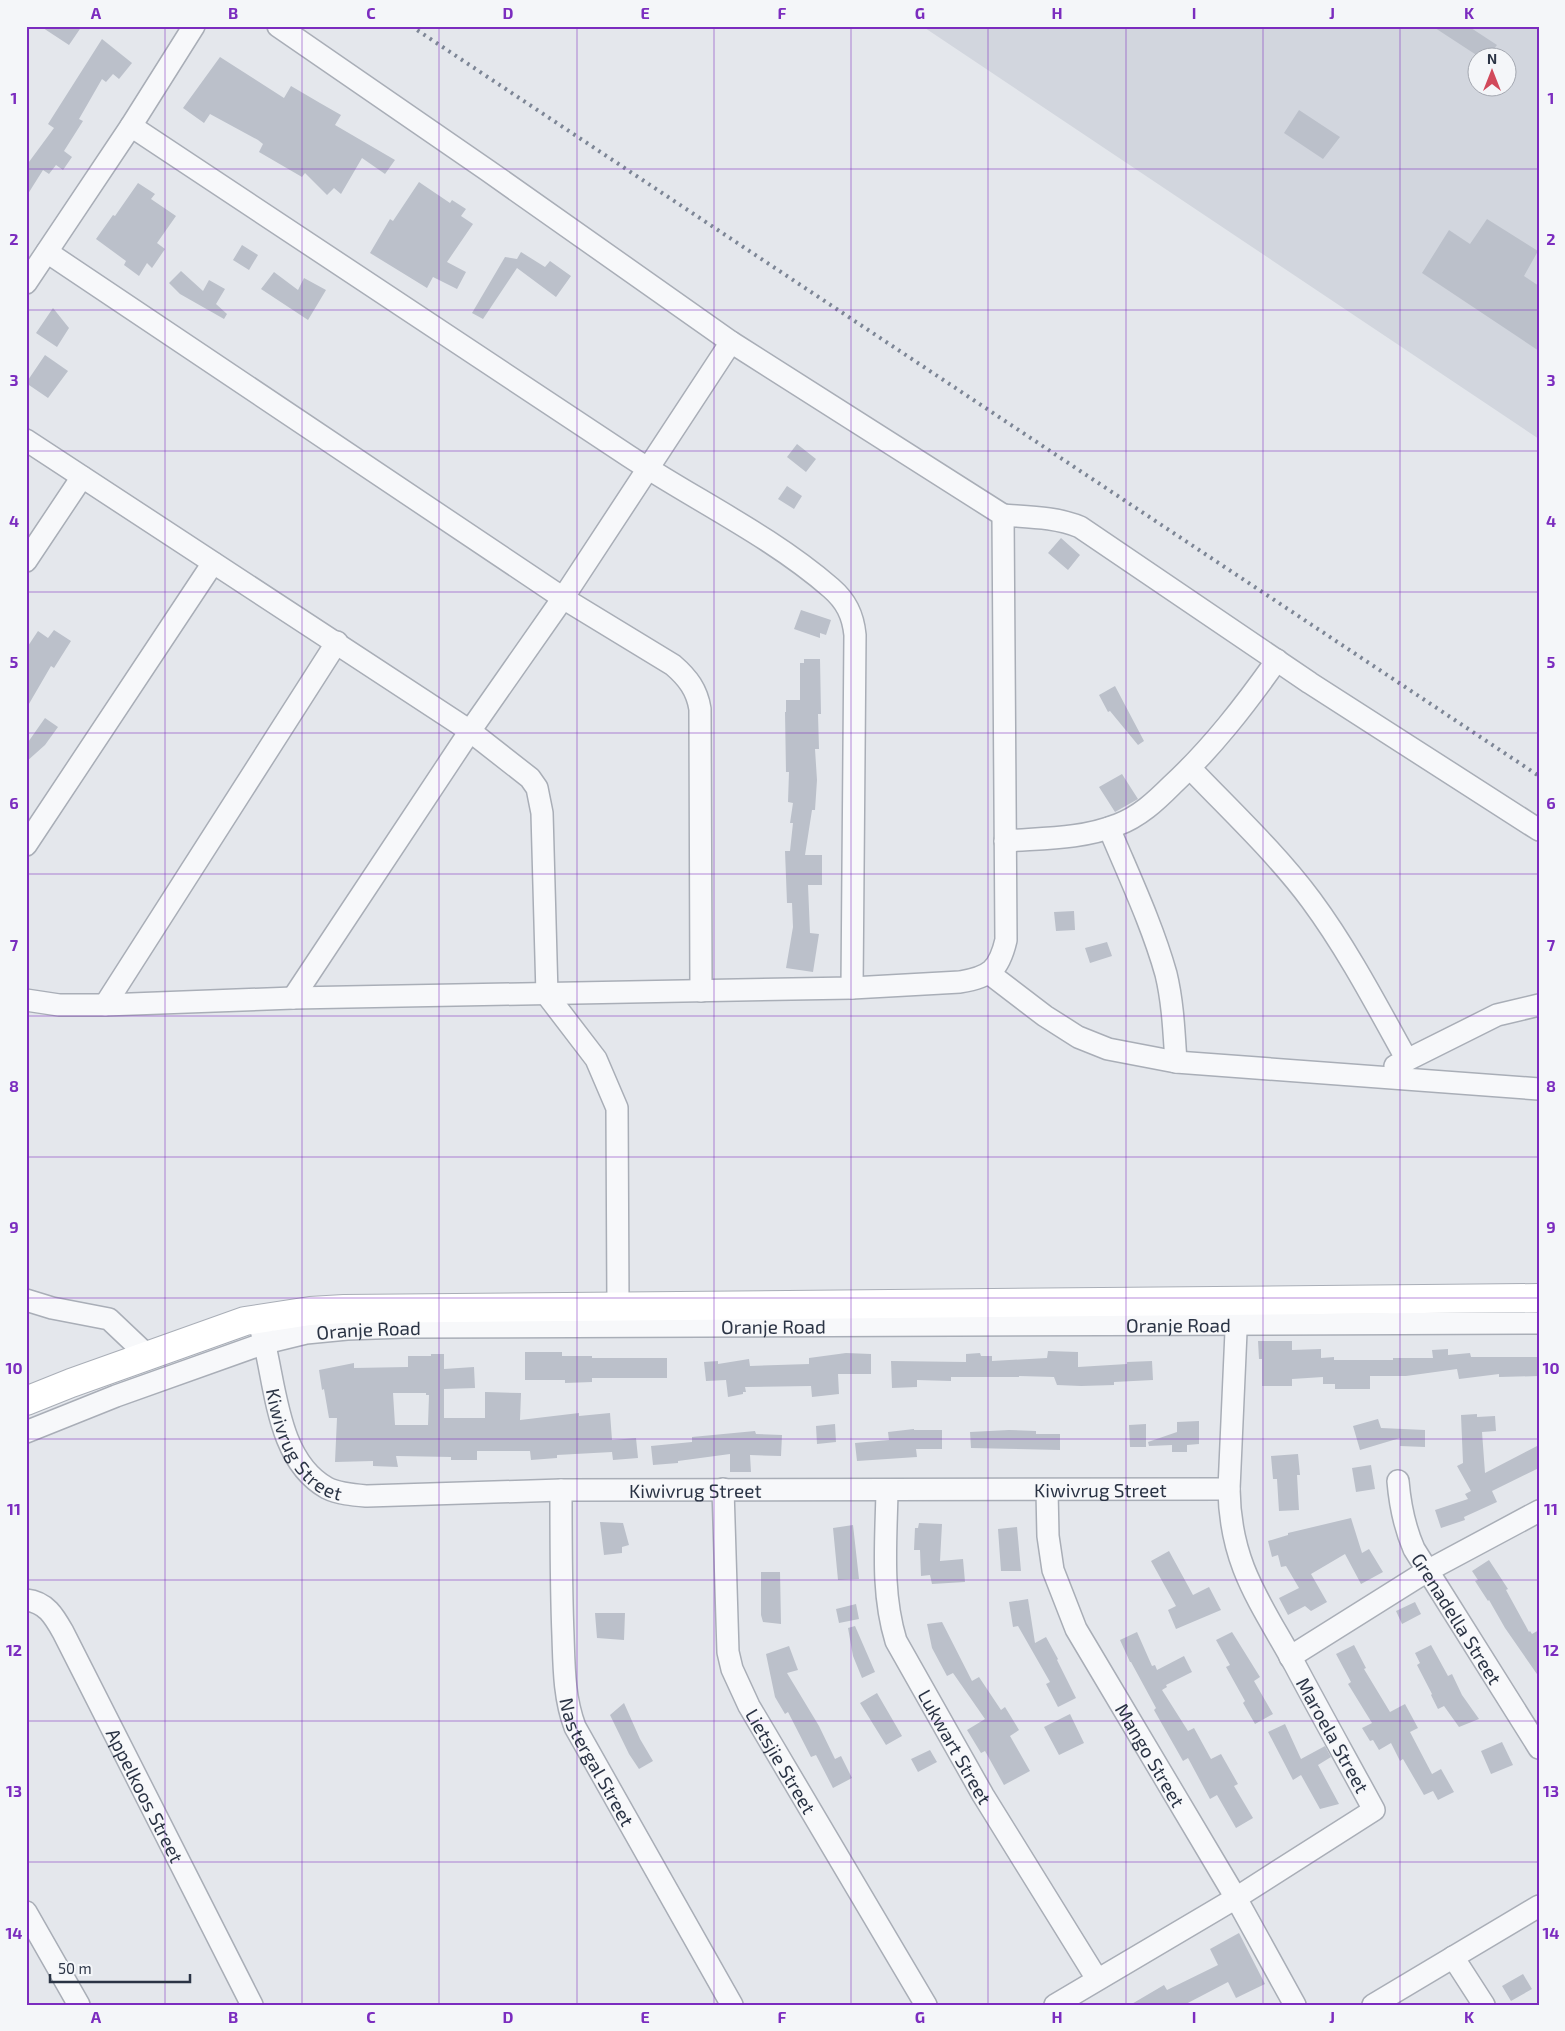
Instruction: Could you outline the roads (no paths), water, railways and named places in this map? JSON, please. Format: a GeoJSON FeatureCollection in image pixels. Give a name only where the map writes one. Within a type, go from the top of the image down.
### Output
{"type":"FeatureCollection","features":[{"type":"Feature","properties":{"kind":"street"},"geometry":{"type":"LineString","coordinates":[[26,283],[131,126],[194,26]]}},
{"type":"Feature","properties":{"kind":"street"},"geometry":{"type":"LineString","coordinates":[[278,26],[731,342],[1002,514],[1068,522],[1080,527],[1277,660],[1539,830]]}},
{"type":"Feature","properties":{"kind":"street"},"geometry":{"type":"LineString","coordinates":[[131,126],[648,470],[769,543],[831,588],[841,598],[851,614],[855,635],[852,988]]}},
{"type":"Feature","properties":{"kind":"street"},"geometry":{"type":"LineString","coordinates":[[47,252],[562,598],[673,665],[688,679],[698,697],[700,709],[701,991]]}},
{"type":"Feature","properties":{"kind":"street"},"geometry":{"type":"LineString","coordinates":[[293,998],[470,731],[648,470],[731,342]]}},
{"type":"Feature","properties":{"kind":"street"},"geometry":{"type":"LineString","coordinates":[[26,440],[470,731],[530,778],[538,794],[542,813],[547,995],[596,1058],[617,1108],[618,1306]]}},
{"type":"Feature","properties":{"kind":"street"},"geometry":{"type":"LineString","coordinates":[[26,561],[82,477]]}},
{"type":"Feature","properties":{"kind":"street"},"geometry":{"type":"LineString","coordinates":[[26,1000],[59,1005],[105,1005],[293,998],[547,995],[852,988],[960,982],[975,980],[990,974],[999,963],[1006,940],[1002,514]]}},
{"type":"Feature","properties":{"kind":"street"},"geometry":{"type":"LineString","coordinates":[[26,845],[213,563]]}},
{"type":"Feature","properties":{"kind":"street"},"geometry":{"type":"LineString","coordinates":[[105,1005],[336,642]]}},
{"type":"Feature","properties":{"kind":"street"},"geometry":{"type":"LineString","coordinates":[[1005,841],[1072,836],[1109,828],[1125,822],[1150,806],[1190,768],[1241,710],[1277,660]]}},
{"type":"Feature","properties":{"kind":"street"},"geometry":{"type":"LineString","coordinates":[[1190,768],[1271,853],[1311,900],[1368,988],[1407,1060]]}},
{"type":"Feature","properties":{"kind":"street"},"geometry":{"type":"LineString","coordinates":[[1109,828],[1142,908],[1166,976],[1176,1062]]}},
{"type":"Feature","properties":{"kind":"street"},"geometry":{"type":"LineString","coordinates":[[990,974],[1045,1016],[1078,1037],[1108,1049],[1176,1062],[1539,1089]]}},
{"type":"Feature","properties":{"kind":"street"},"geometry":{"type":"LineString","coordinates":[[1375,1076],[1498,1015],[1539,1005]]}},
{"type":"Feature","properties":{"kind":"street"},"geometry":{"type":"LineString","coordinates":[[26,1401],[210,1332],[261,1331],[310,1311],[618,1306],[1237,1312],[1539,1298]]}},
{"type":"Feature","properties":{"kind":"street"},"geometry":{"type":"LineString","coordinates":[[26,1300],[52,1308],[110,1319],[148,1355]]}},
{"type":"Feature","properties":{"kind":"street","name":"Oranje Road"},"geometry":{"type":"LineString","coordinates":[[26,1432],[116,1396],[261,1331],[306,1333],[404,1327],[1237,1312],[1539,1323]]}},
{"type":"Feature","properties":{"kind":"street","name":"Maroela Street"},"geometry":{"type":"LineString","coordinates":[[1055,2005],[1236,1898],[1374,1810],[1248,1582],[1235,1544],[1229,1511],[1228,1490],[1237,1312]]}},
{"type":"Feature","properties":{"kind":"street","name":"Kiwivrug Street"},"geometry":{"type":"LineString","coordinates":[[261,1331],[284,1432],[297,1459],[310,1475],[326,1487],[339,1493],[368,1496],[561,1490],[1228,1490]]}},
{"type":"Feature","properties":{"kind":"street","name":"Grenadella Street"},"geometry":{"type":"LineString","coordinates":[[1398,1481],[1406,1531],[1427,1571],[1539,1748]]}},
{"type":"Feature","properties":{"kind":"street","name":"Nastergal Street"},"geometry":{"type":"LineString","coordinates":[[561,1490],[560,1576],[565,1687],[569,1710],[575,1727],[732,2005]]}},
{"type":"Feature","properties":{"kind":"street","name":"Lietsjie Street"},"geometry":{"type":"LineString","coordinates":[[723,1490],[728,1652],[732,1669],[749,1706],[926,2005]]}},
{"type":"Feature","properties":{"kind":"street","name":"Lukwart Street"},"geometry":{"type":"LineString","coordinates":[[887,1491],[885,1581],[888,1617],[896,1642],[983,1795],[1097,1979]]}},
{"type":"Feature","properties":{"kind":"street","name":"Mango Street"},"geometry":{"type":"LineString","coordinates":[[1047,1491],[1048,1536],[1053,1570],[1076,1629],[1236,1898],[1295,2005]]}},
{"type":"Feature","properties":{"kind":"street"},"geometry":{"type":"LineString","coordinates":[[1290,1657],[1427,1571],[1539,1511]]}},
{"type":"Feature","properties":{"kind":"street","name":"Appelkoos Street"},"geometry":{"type":"LineString","coordinates":[[26,1600],[42,1604],[52,1613],[63,1632],[252,2005]]}},
{"type":"Feature","properties":{"kind":"street"},"geometry":{"type":"LineString","coordinates":[[1373,2005],[1539,1906]]}},
{"type":"Feature","properties":{"kind":"street"},"geometry":{"type":"LineString","coordinates":[[26,1912],[79,2005]]}},
{"type":"Feature","properties":{"kind":"street"},"geometry":{"type":"LineString","coordinates":[[1453,1957],[1484,2005]]}},
{"type":"Feature","properties":{"kind":"railway"},"geometry":{"type":"LineString","coordinates":[[411,26],[1539,776]]}}]}
